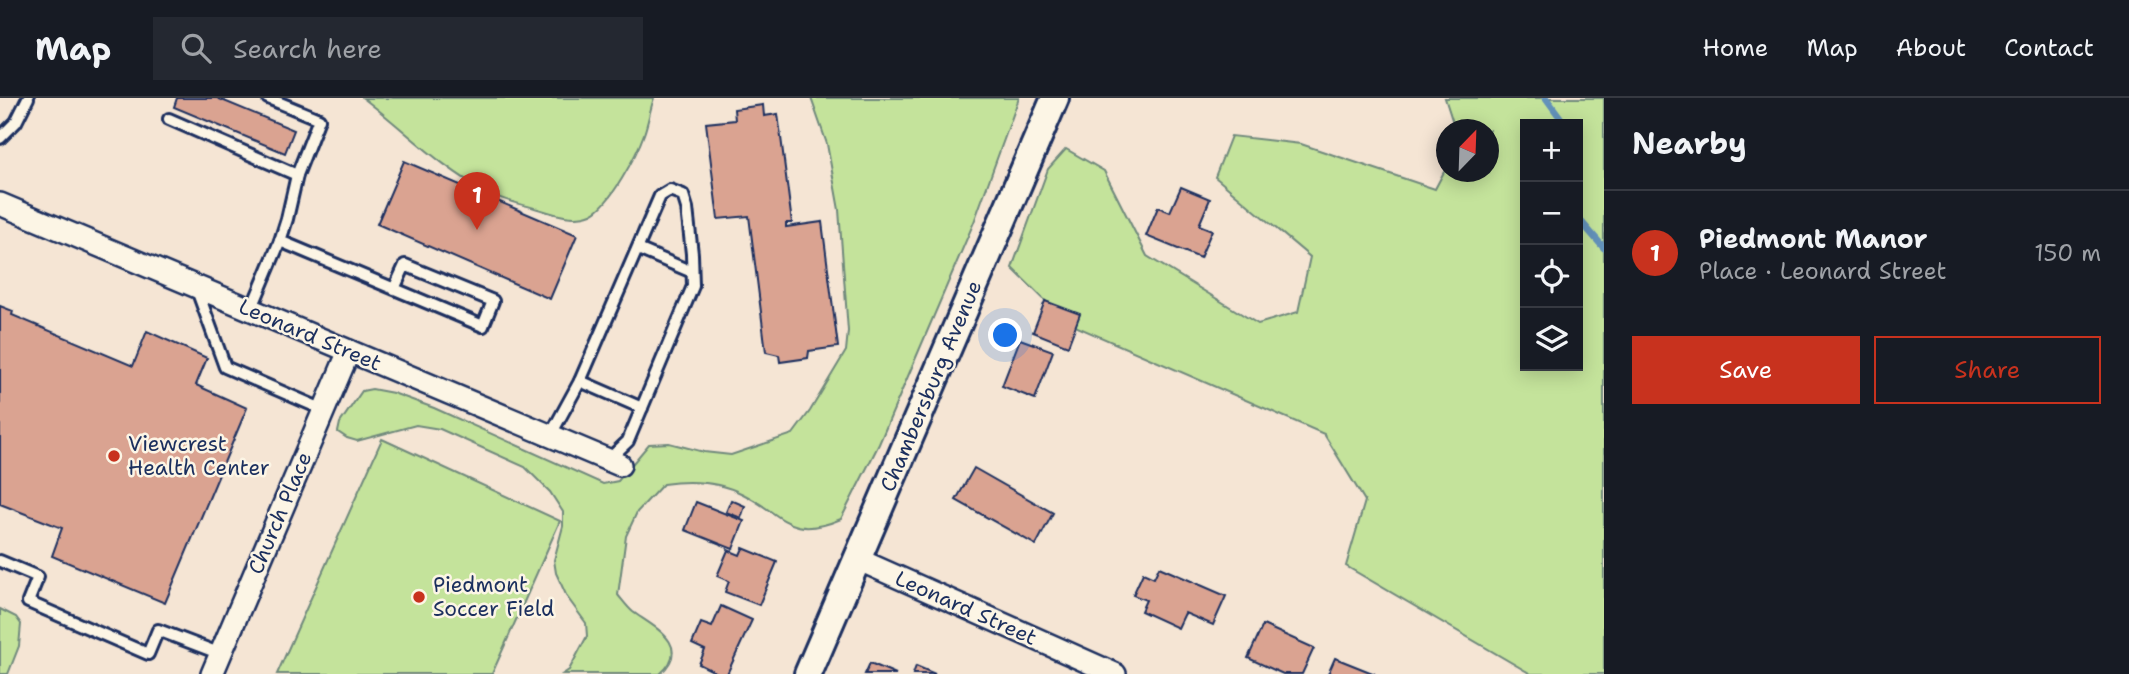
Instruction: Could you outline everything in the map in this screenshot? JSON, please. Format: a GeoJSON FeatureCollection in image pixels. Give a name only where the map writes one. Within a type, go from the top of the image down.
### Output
{"type":"FeatureCollection","features":[{"type":"Feature","properties":{"kind":"street","name":"Chambersburg Avenue"},"geometry":{"type":"LineString","coordinates":[[808,674],[1055,98]]}},
{"type":"Feature","properties":{"kind":"street","name":"Leonard Street"},"geometry":{"type":"LineString","coordinates":[[0,204],[614,463]]}},
{"type":"Feature","properties":{"kind":"street","name":"Church Place"},"geometry":{"type":"LineString","coordinates":[[212,674],[349,351]]}},
{"type":"Feature","properties":{"kind":"street","name":"Leonard Street"},"geometry":{"type":"LineString","coordinates":[[856,559],[1115,674]]}},
{"type":"Feature","properties":{"kind":"lane"},"geometry":{"type":"LineString","coordinates":[[0,138],[16,122],[28,98]]}},
{"type":"Feature","properties":{"kind":"lane"},"geometry":{"type":"LineString","coordinates":[[251,310],[288,219],[297,175],[319,119],[268,98]]}},
{"type":"Feature","properties":{"kind":"lane"},"geometry":{"type":"LineString","coordinates":[[170,119],[297,175]]}},
{"type":"Feature","properties":{"kind":"lane"},"geometry":{"type":"LineString","coordinates":[[550,436],[580,381],[660,197],[670,190],[683,195],[687,208],[693,286],[628,441],[614,463]]}},
{"type":"Feature","properties":{"kind":"lane"},"geometry":{"type":"LineString","coordinates":[[280,241],[394,289],[483,326],[494,301],[405,265],[394,289]]}},
{"type":"Feature","properties":{"kind":"lane"},"geometry":{"type":"LineString","coordinates":[[638,249],[692,272]]}},
{"type":"Feature","properties":{"kind":"lane"},"geometry":{"type":"LineString","coordinates":[[196,287],[225,367],[324,410]]}},
{"type":"Feature","properties":{"kind":"lane"},"geometry":{"type":"LineString","coordinates":[[580,381],[642,408]]}},
{"type":"Feature","properties":{"kind":"lane"},"geometry":{"type":"LineString","coordinates":[[0,561],[38,577],[28,602],[148,654],[158,630],[221,654]]}},
{"type":"Feature","properties":{"kind":"green space"},"geometry":{"type":"Polygon","coordinates":[[[363,98],[654,98],[640,143],[622,178],[598,209],[578,217],[551,213],[487,192],[438,160],[363,98]]]}},
{"type":"Feature","properties":{"kind":"green space"},"geometry":{"type":"Polygon","coordinates":[[[811,98],[1019,98],[974,222],[879,444],[841,519],[824,525],[798,526],[724,486],[694,482],[663,484],[637,512],[626,536],[618,595],[631,610],[667,638],[673,654],[669,664],[660,674],[563,674],[569,670],[587,636],[586,623],[567,597],[556,573],[554,560],[563,526],[563,512],[550,492],[525,467],[440,429],[416,425],[357,441],[338,432],[340,423],[362,391],[372,389],[393,393],[434,408],[603,484],[618,481],[649,444],[669,443],[704,452],[731,455],[793,434],[846,351],[848,331],[839,210],[827,144],[811,98]]]}},
{"type":"Feature","properties":{"kind":"green space"},"geometry":{"type":"Polygon","coordinates":[[[1445,98],[1604,98],[1604,674],[1531,674],[1346,566],[1365,501],[1324,434],[1068,323],[1012,268],[1048,169],[1066,149],[1104,171],[1147,256],[1258,324],[1298,312],[1310,257],[1215,177],[1231,136],[1301,144],[1435,189],[1439,182],[1499,182],[1499,119],[1452,119],[1445,98]]]}},
{"type":"Feature","properties":{"kind":"green space","name":"Piedmont Soccer Field"},"geometry":{"type":"Polygon","coordinates":[[[382,439],[560,521],[492,674],[277,674],[382,439]]]}},
{"type":"Feature","properties":{"kind":"green space"},"geometry":{"type":"Polygon","coordinates":[[[0,609],[16,617],[21,624],[19,646],[8,674],[0,674],[0,609]]]}},
{"type":"Feature","properties":{"kind":"building"},"geometry":{"type":"Polygon","coordinates":[[[177,98],[217,98],[294,130],[285,153],[174,107],[177,98]]]}},
{"type":"Feature","properties":{"kind":"building"},"geometry":{"type":"Polygon","coordinates":[[[763,105],[764,116],[778,114],[792,223],[786,223],[786,227],[822,222],[838,347],[809,351],[808,358],[780,362],[779,355],[766,352],[749,216],[718,219],[706,123],[735,120],[734,109],[763,105]]]}},
{"type":"Feature","properties":{"kind":"building"},"geometry":{"type":"Polygon","coordinates":[[[404,161],[577,235],[550,299],[377,224],[404,161]]]}},
{"type":"Feature","properties":{"kind":"building"},"geometry":{"type":"Polygon","coordinates":[[[1181,187],[1210,199],[1199,225],[1212,230],[1200,258],[1146,236],[1158,207],[1170,212],[1181,187]]]}},
{"type":"Feature","properties":{"kind":"building"},"geometry":{"type":"Polygon","coordinates":[[[1045,301],[1080,314],[1068,346],[1033,332],[1045,301]]]}},
{"type":"Feature","properties":{"kind":"building","name":"Viewcrest Health Center"},"geometry":{"type":"Polygon","coordinates":[[[0,306],[13,311],[12,315],[133,366],[147,331],[207,358],[196,385],[247,408],[165,603],[52,556],[62,528],[0,504],[0,306]]]}},
{"type":"Feature","properties":{"kind":"building"},"geometry":{"type":"Polygon","coordinates":[[[1020,339],[1053,351],[1035,399],[1002,386],[1020,339]]]}},
{"type":"Feature","properties":{"kind":"building"},"geometry":{"type":"Polygon","coordinates":[[[974,468],[1053,513],[1036,545],[956,500],[974,468]]]}},
{"type":"Feature","properties":{"kind":"building"},"geometry":{"type":"Polygon","coordinates":[[[731,500],[745,506],[741,518],[726,512],[731,500]]]}},
{"type":"Feature","properties":{"kind":"building"},"geometry":{"type":"Polygon","coordinates":[[[696,502],[744,521],[733,549],[685,530],[696,502]]]}},
{"type":"Feature","properties":{"kind":"building"},"geometry":{"type":"Polygon","coordinates":[[[743,548],[777,562],[759,605],[725,592],[729,581],[717,576],[728,550],[740,555],[743,548]]]}},
{"type":"Feature","properties":{"kind":"building"},"geometry":{"type":"Polygon","coordinates":[[[1159,567],[1226,596],[1213,625],[1185,613],[1178,628],[1141,611],[1146,600],[1133,595],[1143,573],[1154,578],[1159,567]]]}},
{"type":"Feature","properties":{"kind":"building"},"geometry":{"type":"Polygon","coordinates":[[[721,606],[752,620],[727,674],[719,674],[699,664],[705,650],[692,644],[701,623],[712,627],[721,606]]]}},
{"type":"Feature","properties":{"kind":"building"},"geometry":{"type":"Polygon","coordinates":[[[1263,625],[1314,648],[1302,674],[1283,674],[1248,658],[1263,625]]]}},
{"type":"Feature","properties":{"kind":"building"},"geometry":{"type":"Polygon","coordinates":[[[1335,658],[1375,674],[1328,674],[1335,658]]]}},
{"type":"Feature","properties":{"kind":"building"},"geometry":{"type":"Polygon","coordinates":[[[870,663],[896,674],[865,674],[870,663]]]}},
{"type":"Feature","properties":{"kind":"building"},"geometry":{"type":"Polygon","coordinates":[[[916,666],[935,674],[913,674],[916,666]]]}},
{"type":"Feature","properties":{"kind":"waterway"},"geometry":{"type":"LineString","coordinates":[[1546,98],[1561,119]]}},
{"type":"Feature","properties":{"kind":"waterway"},"geometry":{"type":"LineString","coordinates":[[1583,224],[1604,248]]}},
{"type":"Feature","properties":{"kind":"place","name":"Piedmont Manor"},"geometry":{"type":"Point","coordinates":[477,230]}},
{"type":"Feature","properties":{"kind":"place","name":"Viewcrest Health Center"},"geometry":{"type":"Point","coordinates":[114,456]}},
{"type":"Feature","properties":{"kind":"place","name":"Piedmont Soccer Field"},"geometry":{"type":"Point","coordinates":[419,597]}}]}
